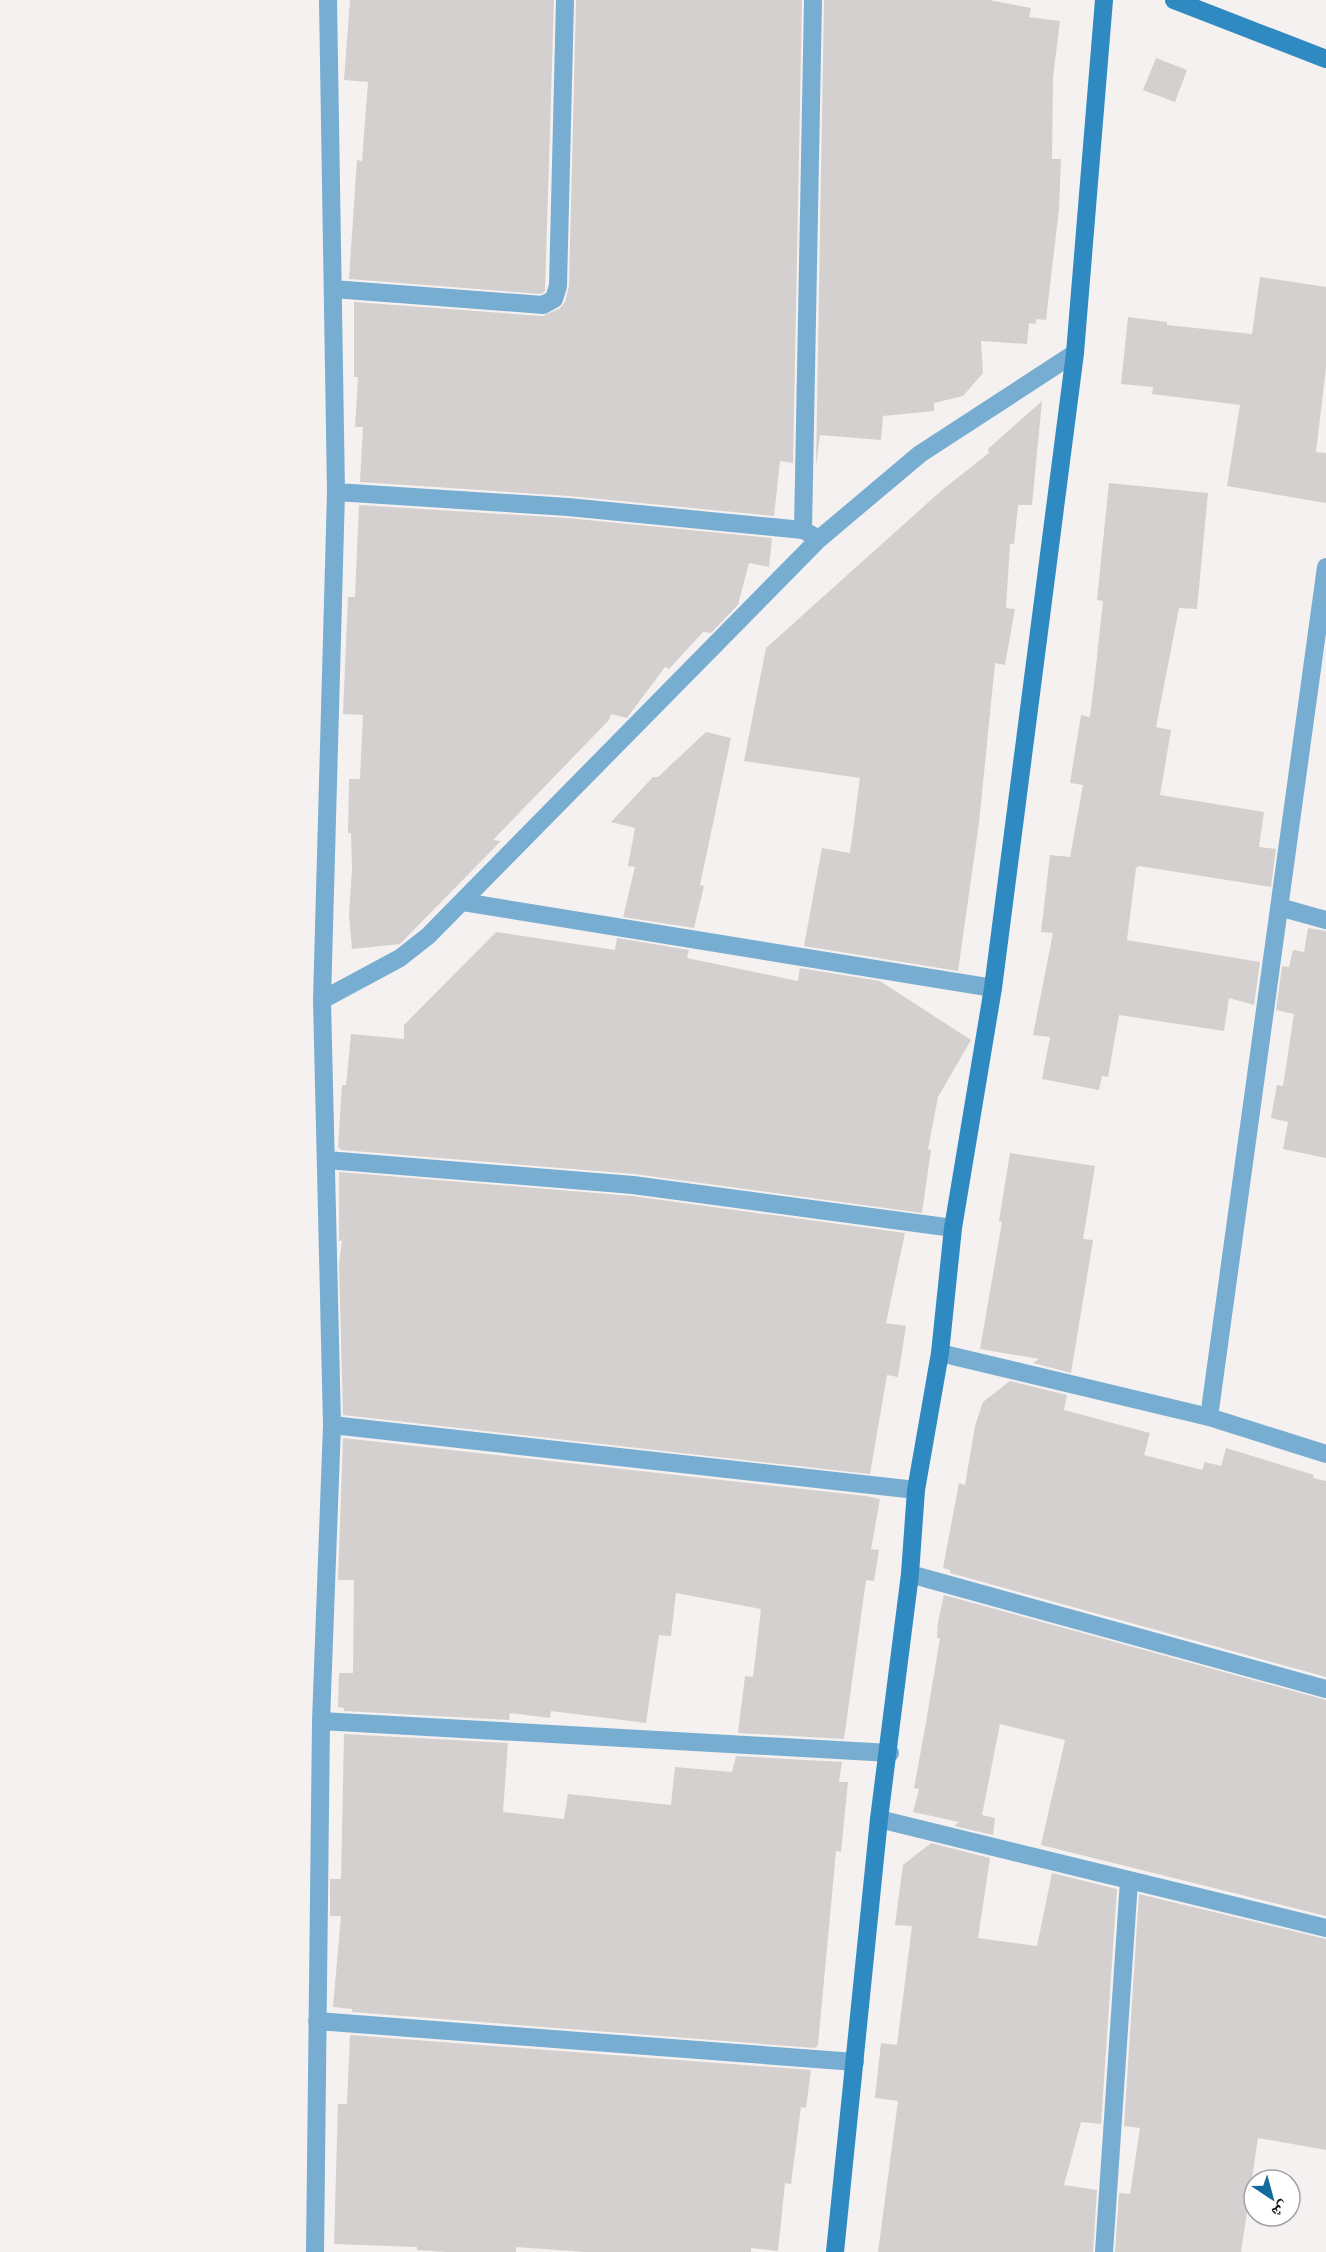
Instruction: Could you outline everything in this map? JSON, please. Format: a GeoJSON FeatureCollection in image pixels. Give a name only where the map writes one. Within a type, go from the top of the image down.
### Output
{"type":"FeatureCollection","features":[{"type":"Feature","properties":{"kind":"street"},"geometry":{"type":"LineString","coordinates":[[315,2252],[321,1721],[332,1425],[322,1000],[336,492],[328,0]]}},
{"type":"Feature","properties":{"kind":"street"},"geometry":{"type":"LineString","coordinates":[[333,290],[543,305],[554,299],[558,286],[565,0]]}},
{"type":"Feature","properties":{"kind":"street"},"geometry":{"type":"LineString","coordinates":[[803,530],[813,0]]}},
{"type":"Feature","properties":{"kind":"street"},"geometry":{"type":"LineString","coordinates":[[835,2252],[879,1819],[890,1753],[910,1574],[916,1490],[940,1353],[953,1228],[993,988],[1075,352],[1104,0]]}},
{"type":"Feature","properties":{"kind":"street"},"geometry":{"type":"LineString","coordinates":[[1174,0],[1326,59]]}},
{"type":"Feature","properties":{"kind":"street"},"geometry":{"type":"LineString","coordinates":[[322,1000],[400,958],[463,903],[819,539],[920,454],[1075,352]]}},
{"type":"Feature","properties":{"kind":"street"},"geometry":{"type":"LineString","coordinates":[[336,492],[568,507],[803,530],[819,539]]}},
{"type":"Feature","properties":{"kind":"street"},"geometry":{"type":"LineString","coordinates":[[1209,1417],[1280,907],[1321,637],[1326,567]]}},
{"type":"Feature","properties":{"kind":"street"},"geometry":{"type":"LineString","coordinates":[[463,903],[993,988]]}},
{"type":"Feature","properties":{"kind":"street"},"geometry":{"type":"LineString","coordinates":[[1280,907],[1326,920]]}},
{"type":"Feature","properties":{"kind":"street"},"geometry":{"type":"LineString","coordinates":[[327,1160],[633,1185],[953,1228]]}},
{"type":"Feature","properties":{"kind":"street"},"geometry":{"type":"LineString","coordinates":[[940,1353],[1209,1417],[1326,1454]]}},
{"type":"Feature","properties":{"kind":"street"},"geometry":{"type":"LineString","coordinates":[[332,1425],[916,1490]]}},
{"type":"Feature","properties":{"kind":"street"},"geometry":{"type":"LineString","coordinates":[[910,1574],[1326,1689]]}},
{"type":"Feature","properties":{"kind":"street"},"geometry":{"type":"LineString","coordinates":[[321,1721],[890,1753]]}},
{"type":"Feature","properties":{"kind":"street"},"geometry":{"type":"LineString","coordinates":[[879,1819],[1326,1928]]}},
{"type":"Feature","properties":{"kind":"street"},"geometry":{"type":"LineString","coordinates":[[1104,2252],[1129,1881]]}},
{"type":"Feature","properties":{"kind":"street"},"geometry":{"type":"LineString","coordinates":[[317,2021],[855,2062]]}},
{"type":"Feature","properties":{"kind":"building"},"geometry":{"type":"Polygon","coordinates":[[[350,0],[554,0],[545,291],[541,294],[349,279],[357,160],[362,161],[368,82],[344,80],[350,0]]]}},
{"type":"Feature","properties":{"kind":"building"},"geometry":{"type":"Polygon","coordinates":[[[576,0],[802,0],[793,463],[780,461],[774,516],[569,496],[360,482],[363,427],[355,427],[358,377],[354,377],[354,302],[542,316],[559,309],[565,302],[569,286],[576,0]]]}},
{"type":"Feature","properties":{"kind":"building"},"geometry":{"type":"Polygon","coordinates":[[[824,0],[989,0],[1031,8],[1029,17],[1060,21],[1053,77],[1052,159],[1061,159],[1059,209],[1046,320],[1036,319],[1036,324],[1029,323],[1027,344],[981,341],[983,373],[963,396],[934,403],[934,411],[883,416],[881,440],[820,435],[816,466],[824,0]]]}},
{"type":"Feature","properties":{"kind":"building"},"geometry":{"type":"Polygon","coordinates":[[[1156,58],[1187,70],[1175,102],[1143,90],[1156,58]]]}},
{"type":"Feature","properties":{"kind":"building"},"geometry":{"type":"Polygon","coordinates":[[[1260,277],[1326,287],[1326,368],[1316,452],[1326,453],[1326,503],[1227,486],[1240,405],[1152,394],[1153,387],[1121,384],[1128,317],[1167,322],[1167,325],[1252,334],[1260,277]]]}},
{"type":"Feature","properties":{"kind":"building"},"geometry":{"type":"Polygon","coordinates":[[[1042,401],[1032,505],[1018,505],[1014,544],[1010,544],[1006,608],[1015,609],[1005,665],[995,663],[979,823],[958,971],[804,946],[822,848],[850,853],[860,778],[744,761],[766,648],[942,490],[989,453],[988,449],[1042,401]]]}},
{"type":"Feature","properties":{"kind":"building"},"geometry":{"type":"Polygon","coordinates":[[[1109,483],[1208,493],[1197,609],[1179,608],[1156,727],[1171,730],[1160,795],[1264,812],[1259,847],[1276,849],[1271,887],[1139,866],[1136,868],[1127,940],[1260,962],[1254,1005],[1229,998],[1224,1031],[1119,1015],[1108,1077],[1102,1076],[1099,1090],[1042,1079],[1050,1037],[1033,1035],[1053,933],[1041,932],[1050,855],[1070,857],[1083,785],[1070,783],[1081,715],[1090,717],[1103,601],[1097,600],[1109,483]]]}},
{"type":"Feature","properties":{"kind":"building"},"geometry":{"type":"Polygon","coordinates":[[[359,505],[567,518],[772,538],[769,567],[749,563],[738,605],[711,633],[703,632],[669,669],[665,667],[627,718],[611,714],[609,720],[493,840],[501,841],[400,944],[352,949],[349,915],[352,868],[351,833],[348,833],[349,779],[360,779],[363,715],[343,714],[348,597],[355,597],[359,505]]]}},
{"type":"Feature","properties":{"kind":"building"},"geometry":{"type":"Polygon","coordinates":[[[706,732],[731,738],[700,885],[704,886],[694,928],[623,917],[635,867],[628,866],[635,828],[611,822],[653,777],[658,777],[706,732]]]}},
{"type":"Feature","properties":{"kind":"building"},"geometry":{"type":"Polygon","coordinates":[[[1308,928],[1326,931],[1326,1158],[1283,1149],[1288,1122],[1271,1118],[1277,1085],[1283,1086],[1294,1014],[1276,1010],[1282,966],[1289,967],[1293,950],[1304,952],[1308,928]]]}},
{"type":"Feature","properties":{"kind":"building"},"geometry":{"type":"Polygon","coordinates":[[[496,932],[615,950],[617,938],[689,950],[687,958],[798,981],[800,968],[880,981],[971,1040],[938,1097],[928,1149],[931,1150],[922,1213],[634,1174],[341,1150],[338,1147],[342,1085],[346,1085],[351,1034],[404,1039],[404,1025],[496,932]]]}},
{"type":"Feature","properties":{"kind":"building"},"geometry":{"type":"Polygon","coordinates":[[[1010,1153],[1095,1166],[1083,1239],[1093,1240],[1071,1373],[1033,1363],[1039,1359],[980,1349],[1002,1222],[999,1221],[1010,1153]]]}},
{"type":"Feature","properties":{"kind":"building"},"geometry":{"type":"Polygon","coordinates":[[[339,1172],[632,1196],[905,1233],[886,1323],[906,1326],[898,1377],[887,1375],[870,1474],[343,1415],[339,1265],[342,1241],[339,1241],[339,1172]]]}},
{"type":"Feature","properties":{"kind":"building"},"geometry":{"type":"Polygon","coordinates":[[[1010,1381],[1067,1395],[1064,1410],[1150,1433],[1144,1455],[1202,1470],[1205,1462],[1221,1466],[1226,1448],[1314,1475],[1313,1478],[1326,1481],[1326,1677],[950,1573],[950,1570],[943,1568],[959,1483],[965,1485],[975,1426],[983,1402],[1010,1381]]]}},
{"type":"Feature","properties":{"kind":"building"},"geometry":{"type":"Polygon","coordinates":[[[343,1438],[880,1499],[871,1549],[879,1550],[874,1581],[866,1580],[844,1739],[738,1733],[745,1676],[753,1677],[761,1609],[676,1593],[671,1636],[659,1635],[646,1723],[551,1711],[550,1718],[510,1713],[509,1720],[344,1711],[344,1708],[338,1707],[339,1673],[353,1673],[354,1580],[338,1580],[343,1438]]]}},
{"type":"Feature","properties":{"kind":"building"},"geometry":{"type":"Polygon","coordinates":[[[944,1595],[1326,1700],[1326,1916],[1041,1845],[1065,1740],[1000,1724],[982,1815],[995,1818],[993,1835],[954,1826],[959,1822],[913,1812],[919,1789],[914,1788],[940,1638],[937,1638],[938,1622],[944,1595]]]}},
{"type":"Feature","properties":{"kind":"building"},"geometry":{"type":"Polygon","coordinates":[[[344,1734],[508,1743],[503,1812],[564,1819],[568,1794],[671,1805],[675,1767],[732,1772],[736,1756],[842,1762],[839,1782],[848,1782],[841,1852],[836,1851],[818,2045],[815,2048],[352,2012],[352,2009],[333,2007],[341,1916],[330,1916],[330,1879],[341,1879],[344,1734]]]}},
{"type":"Feature","properties":{"kind":"building"},"geometry":{"type":"Polygon","coordinates":[[[931,1843],[990,1858],[978,1938],[1037,1946],[1052,1873],[1117,1889],[1101,2124],[1081,2122],[1064,2185],[1097,2190],[1093,2252],[878,2252],[898,2101],[875,2098],[881,2043],[897,2045],[912,1926],[895,1925],[903,1865],[931,1843]]]}},
{"type":"Feature","properties":{"kind":"building"},"geometry":{"type":"Polygon","coordinates":[[[1139,1894],[1326,1939],[1326,2150],[1258,2138],[1254,2168],[1242,2168],[1242,2228],[1245,2228],[1241,2252],[1115,2252],[1119,2193],[1130,2194],[1140,2128],[1124,2126],[1139,1894]]]}},
{"type":"Feature","properties":{"kind":"building"},"geometry":{"type":"Polygon","coordinates":[[[350,2035],[811,2070],[806,2108],[801,2107],[791,2184],[785,2183],[778,2251],[751,2248],[751,2252],[586,2252],[516,2247],[516,2252],[447,2252],[417,2250],[417,2247],[334,2244],[338,2104],[347,2104],[350,2035]]]}}]}
